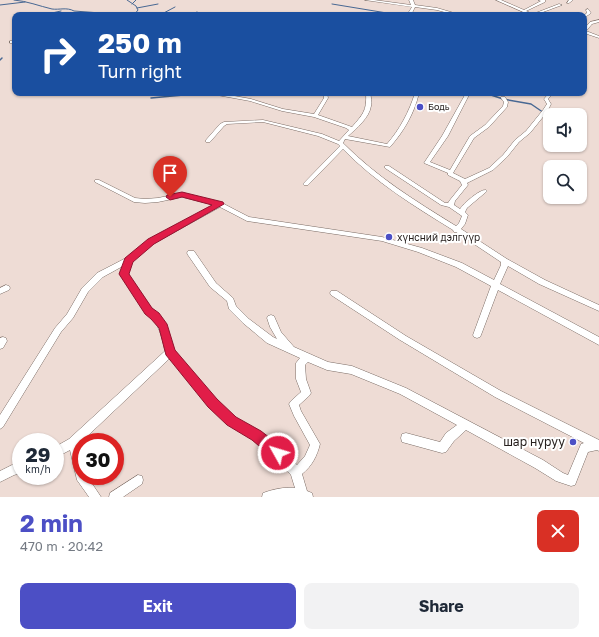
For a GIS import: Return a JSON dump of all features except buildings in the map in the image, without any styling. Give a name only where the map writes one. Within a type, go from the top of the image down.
[{"type":"street","points":[[367,0],[414,7],[430,6],[449,12]]},
{"type":"street","points":[[411,0],[414,7]]},
{"type":"street","points":[[498,0],[524,11],[544,1],[540,0]]},
{"type":"street","points":[[540,12],[560,5]]},
{"type":"street","points":[[411,12],[414,7]]},
{"type":"street","points":[[587,15],[589,13],[588,10]]},
{"type":"street","points":[[587,28],[591,23],[599,21]]},
{"type":"street","points":[[587,33],[598,37]]},
{"type":"street","points":[[587,38],[598,37]]},
{"type":"street","points":[[230,96],[251,100],[282,110],[315,116],[348,127],[352,130]]},
{"type":"street","points":[[315,116],[326,98],[325,96]]},
{"type":"street","points":[[306,184],[341,145],[345,137],[365,115],[369,105],[368,96]]},
{"type":"street","points":[[345,137],[388,146],[399,134],[413,108],[416,96]]},
{"type":"street","points":[[464,182],[463,180],[450,174],[451,172],[428,163],[446,136],[466,96]]},
{"type":"street","points":[[464,182],[491,169],[505,156],[517,141],[528,132],[545,111],[549,104],[546,99],[548,96]]},
{"type":"street","points":[[451,172],[472,137],[487,126],[502,110],[506,102],[503,98]]},
{"type":"street","points":[[208,141],[222,125],[226,123],[263,121],[320,135],[341,145],[373,174],[428,213],[484,246],[504,261],[542,282],[599,308]]},
{"type":"street","points":[[387,167],[443,204],[451,206],[462,212],[465,215],[462,224],[456,230]]},
{"type":"street","points":[[97,181],[134,200],[158,200],[182,194],[220,204],[246,219],[389,240],[459,265],[599,341]]},
{"type":"street","points":[[451,206],[452,201],[465,185],[464,182]]},
{"type":"street","points":[[462,212],[465,207],[484,191]]},
{"type":"street","points":[[0,424],[58,330],[70,316],[85,290],[100,275],[129,260],[151,242],[220,204]]},
{"type":"street","points":[[192,253],[213,285],[230,300],[232,307],[246,321],[270,340],[294,352],[327,366],[352,370],[403,391],[560,477],[571,481],[586,448],[599,446]]},
{"type":"street","points":[[129,260],[124,274],[148,311],[155,316],[164,327],[170,352],[213,403],[231,421],[257,436],[278,453],[296,472],[305,496],[273,494],[267,497]]},
{"type":"street","points":[[477,334],[496,284],[506,264],[504,261]]},
{"type":"street","points":[[334,293],[403,338],[498,394],[599,446]]},
{"type":"street","points":[[271,318],[278,335],[294,352]]},
{"type":"street","points":[[84,433],[170,352]]},
{"type":"street","points":[[296,472],[305,466],[314,450],[315,444],[297,413],[294,404],[306,392],[301,379],[300,363],[307,357]]},
{"type":"street","points":[[406,438],[442,448],[450,437],[465,424]]},
{"type":"street","points":[[0,477],[12,470]]},
{"type":"street","points":[[114,497],[138,480]]},
{"type":"street","points":[[87,485],[96,497]]},
{"type":"waterway","points":[[14,0],[28,2],[52,9],[87,12]]},
{"type":"waterway","points":[[127,0],[132,4]]},
{"type":"waterway","points":[[132,4],[136,0]]},
{"type":"waterway","points":[[0,5],[25,2]]},
{"type":"waterway","points":[[132,4],[137,8]]},
{"type":"waterway","points":[[137,8],[158,4]]},
{"type":"waterway","points":[[332,4],[381,12]]},
{"type":"waterway","points":[[166,12],[175,7]]},
{"type":"waterway","points":[[136,12],[138,10],[137,8]]},
{"type":"waterway","points":[[56,12],[61,11]]},
{"type":"waterway","points":[[151,98],[173,96]]},
{"type":"waterway","points":[[494,96],[531,104],[543,112]]},
{"type":"place","name":"Бодь","points":[[420,107]]},
{"type":"place","name":"хүнсний дэлгүүр","points":[[389,237]]},
{"type":"place","name":"шар нуруу","points":[[573,442]]},
{"type":"route","points":[[170,197],[182,194],[220,204],[151,242],[129,260],[124,274],[148,311],[155,316],[164,327],[170,352],[213,403],[231,421],[257,436],[278,453]]}]
